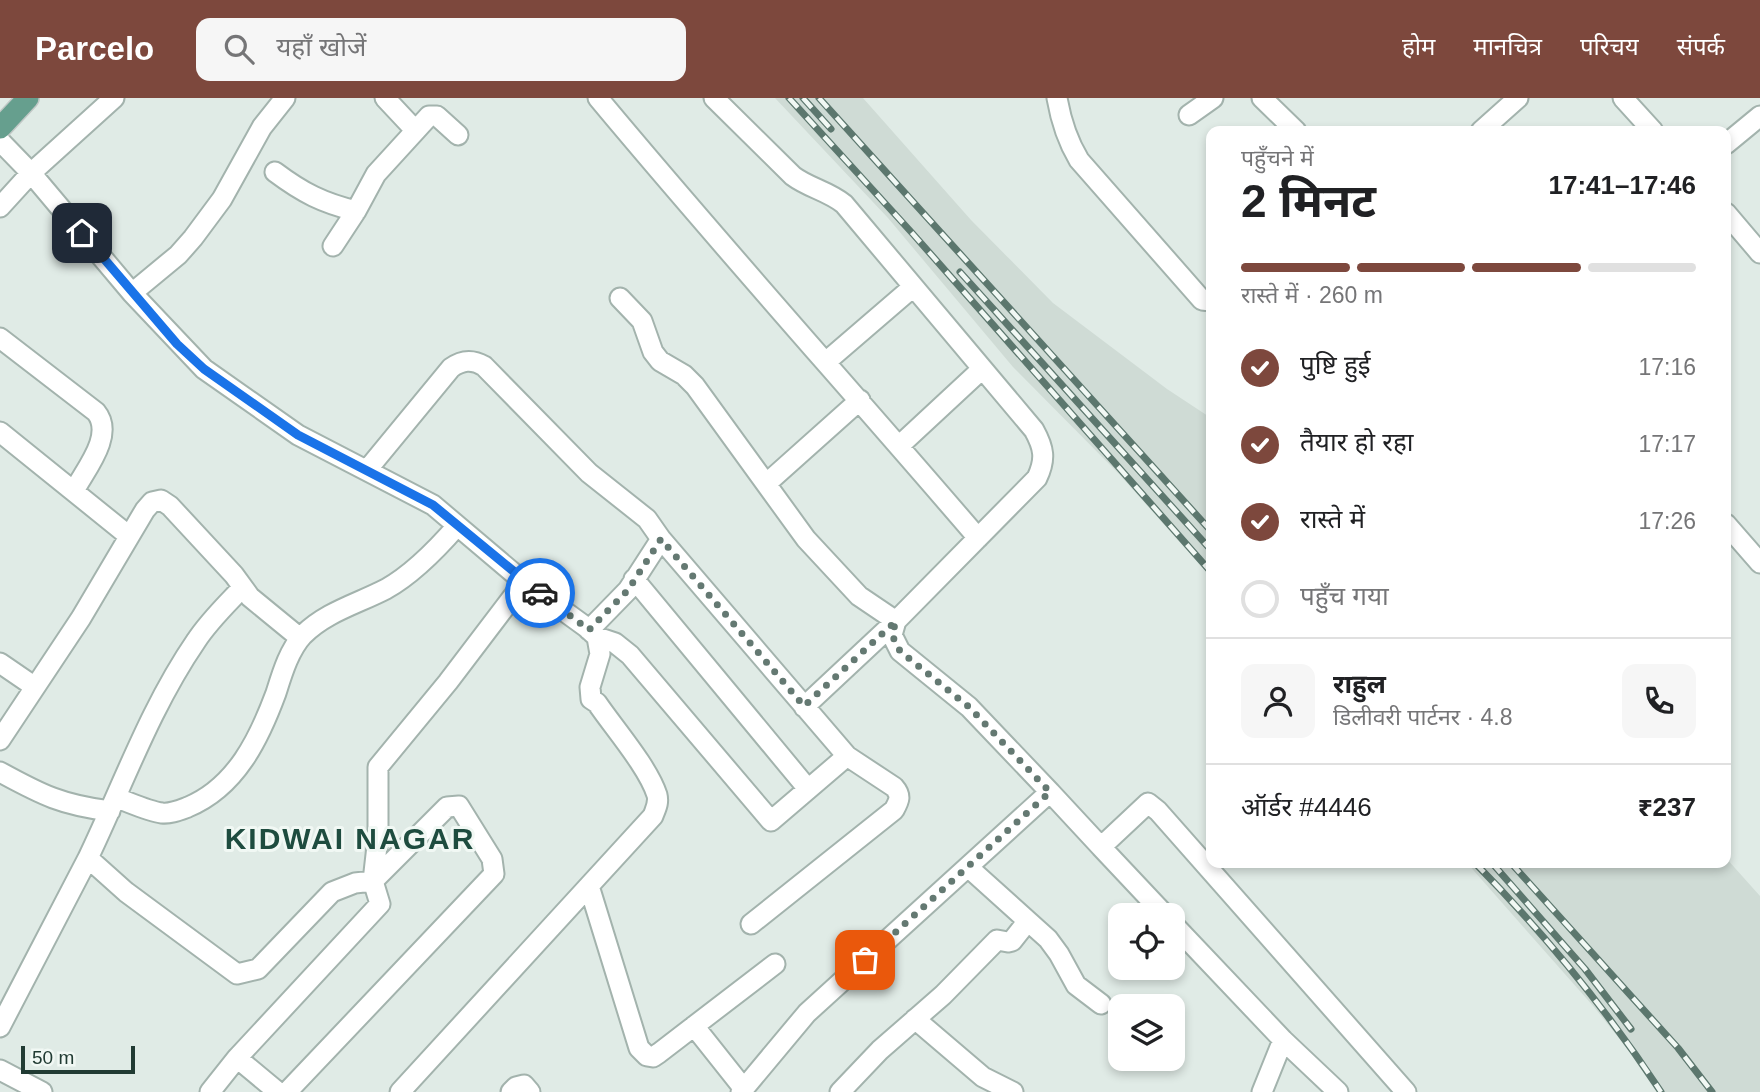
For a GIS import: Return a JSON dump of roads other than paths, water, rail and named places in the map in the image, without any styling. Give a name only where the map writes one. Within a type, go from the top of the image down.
[{"type":"main road","points":[[0,128],[28,98]]},
{"type":"street","points":[[0,206],[31,173],[114,98]]},
{"type":"street","points":[[132,293],[178,255],[193,238],[222,200],[262,127],[285,98]]},
{"type":"street","points":[[385,98],[415,130]]},
{"type":"street","points":[[598,98],[978,538]]},
{"type":"street","points":[[714,98],[801,183],[835,197],[844,204],[1034,430],[1044,454],[1044,465],[1037,478],[896,621],[804,706]]},
{"type":"street","points":[[1057,98],[1062,125],[1079,160],[1202,300],[1206,300]]},
{"type":"street","points":[[1189,115],[1213,98]]},
{"type":"street","points":[[1262,98],[1291,126]]},
{"type":"street","points":[[1487,126],[1518,98]]},
{"type":"street","points":[[1623,98],[1648,126]]},
{"type":"street","points":[[333,246],[376,174],[415,130],[433,115],[458,135]]},
{"type":"street","points":[[1731,140],[1760,116]]},
{"type":"street","points":[[0,141],[31,173],[132,293],[204,369],[298,435],[433,505],[524,582],[593,634],[615,643],[629,654],[771,821],[847,756]]},
{"type":"street","points":[[275,172],[311,196],[356,211]]},
{"type":"street","points":[[1731,219],[1760,253]]},
{"type":"street","points":[[827,362],[913,287]]},
{"type":"street","points":[[620,298],[642,321],[653,352],[660,361],[684,375],[695,386],[822,558],[859,596],[896,621]]},
{"type":"street","points":[[0,338],[102,419],[101,441],[74,491]]},
{"type":"street","points":[[367,470],[451,368],[458,362],[476,362],[484,366],[589,473],[647,519],[661,539],[847,756],[894,787],[900,800],[894,810],[751,924]]},
{"type":"street","points":[[899,446],[982,369]]},
{"type":"street","points":[[766,484],[860,400]]},
{"type":"street","points":[[0,432],[130,536]]},
{"type":"street","points":[[0,740],[81,618],[152,502],[161,500],[170,506],[226,566],[242,588],[300,638]]},
{"type":"street","points":[[0,772],[44,796],[69,805],[114,804],[163,813],[176,812],[200,802],[241,766],[262,727],[282,673],[300,638],[320,619],[400,581],[442,544],[457,526]]},
{"type":"street","points":[[1731,529],[1759,560]]},
{"type":"street","points":[[593,634],[661,539]]},
{"type":"street","points":[[634,579],[808,789]]},
{"type":"street","points":[[210,1092],[237,1058],[380,904],[373,881],[378,837],[379,767],[524,582]]},
{"type":"street","points":[[0,1027],[88,858],[152,713],[196,641],[242,588]]},
{"type":"street","points":[[896,621],[892,635],[900,651],[969,707],[1154,903]]},
{"type":"street","points":[[400,1092],[653,816],[658,805],[657,795],[648,776],[597,703],[591,699],[590,687],[600,654],[593,634]]},
{"type":"street","points":[[0,663],[35,687]]},
{"type":"street","points":[[694,1026],[743,1091],[807,1013],[1050,792]]},
{"type":"street","points":[[1101,847],[1148,803],[1206,865]]},
{"type":"street","points":[[88,858],[126,892],[237,974],[258,969],[332,892],[355,883],[373,881],[447,807],[459,806],[495,866],[490,881],[287,1092]]},
{"type":"street","points":[[968,867],[1048,939],[1076,985],[1101,1004]]},
{"type":"street","points":[[1208,868],[1406,1092]]},
{"type":"street","points":[[589,886],[642,1053],[653,1057],[775,964]]},
{"type":"street","points":[[840,1092],[880,1049],[998,940],[1012,941],[1027,922]]},
{"type":"street","points":[[1185,937],[1327,1088]]},
{"type":"street","points":[[915,1019],[983,1077],[1013,1092]]},
{"type":"street","points":[[1262,1092],[1283,1040]]},
{"type":"street","points":[[237,1058],[278,1092]]},
{"type":"street","points":[[0,1070],[42,1092]]},
{"type":"street","points":[[511,1092],[524,1085],[530,1092]]},
{"type":"railway","points":[[789,98],[913,234],[1206,566]]},
{"type":"railway","points":[[803,98],[831,129]]},
{"type":"railway","points":[[819,98],[1206,525]]},
{"type":"railway","points":[[960,272],[1206,544]]},
{"type":"railway","points":[[1480,868],[1574,973],[1661,1092]]},
{"type":"railway","points":[[1496,868],[1585,969],[1631,1029]]},
{"type":"railway","points":[[1516,868],[1678,1048],[1712,1092]]},
{"type":"district","name":"KIDWAI NAGAR","points":[[350,838]]}]
